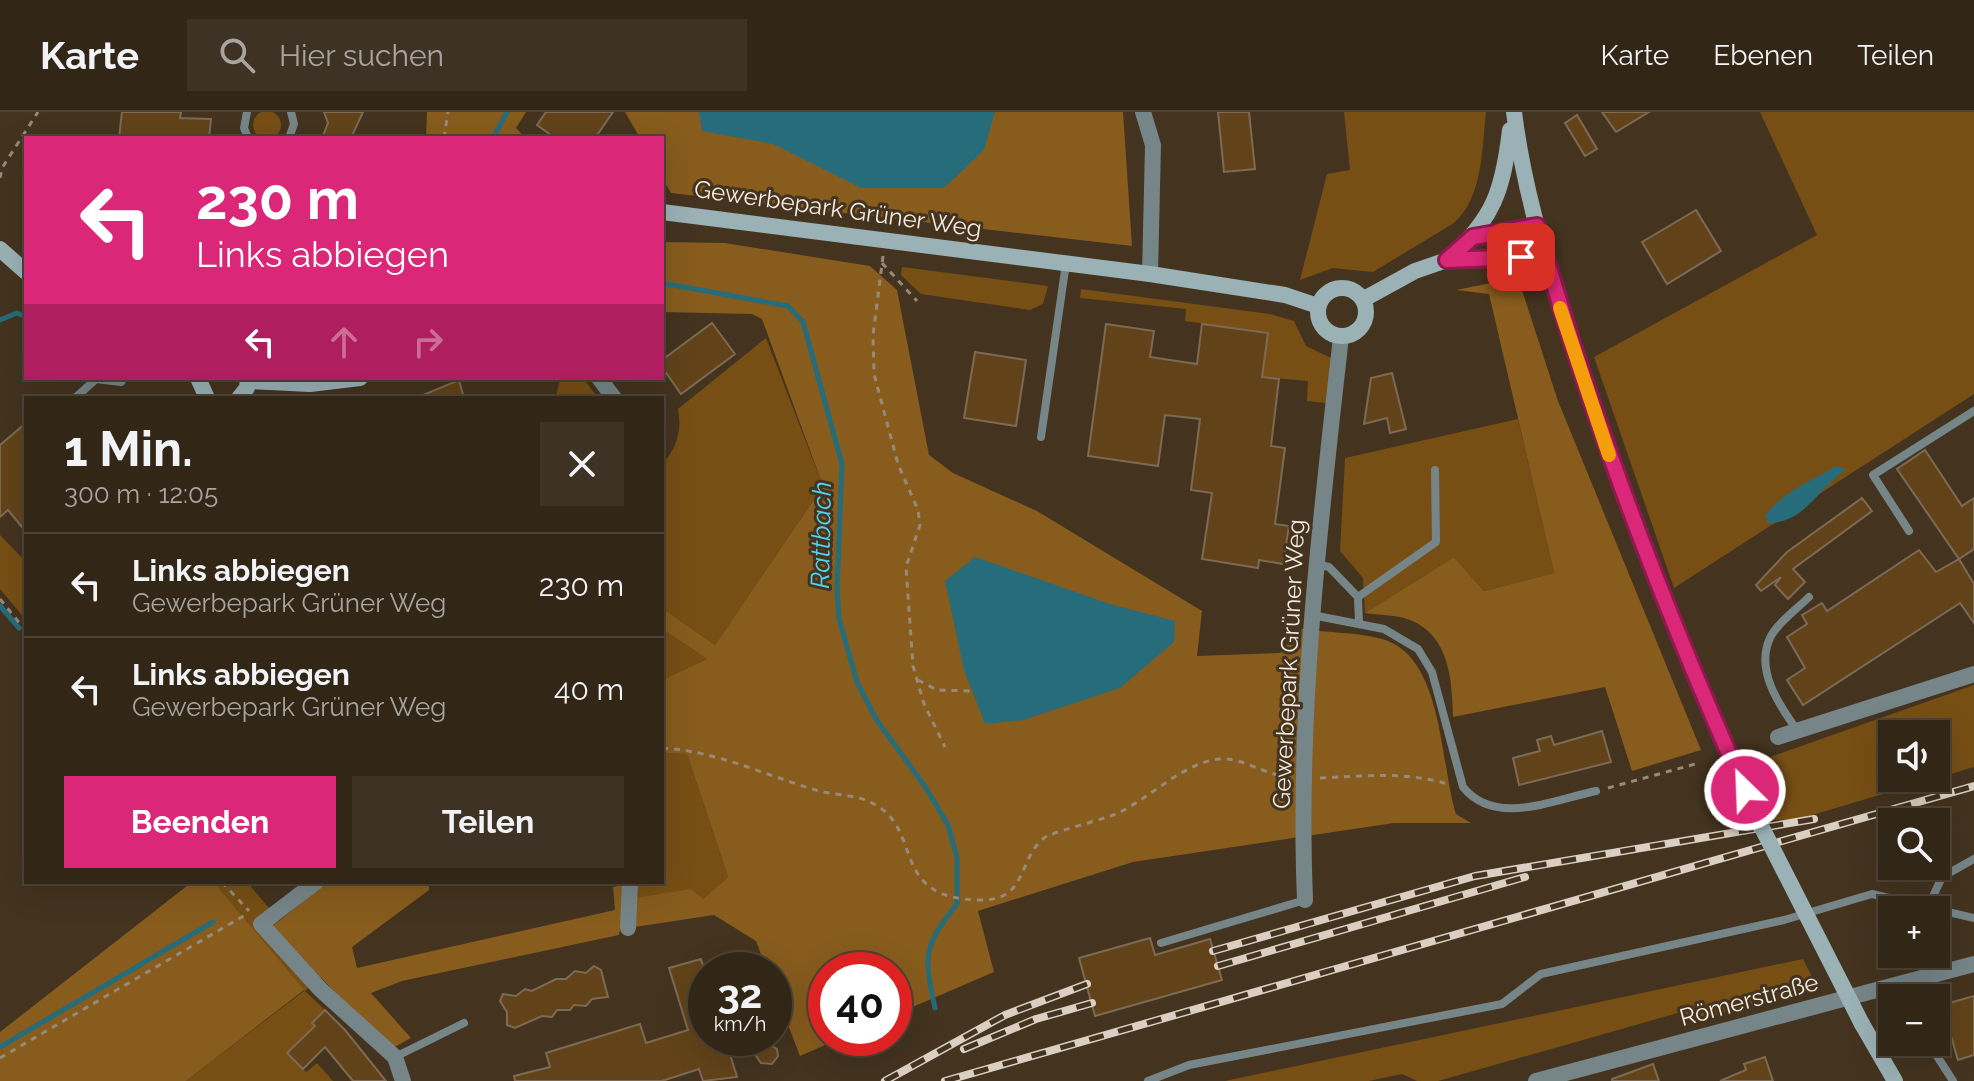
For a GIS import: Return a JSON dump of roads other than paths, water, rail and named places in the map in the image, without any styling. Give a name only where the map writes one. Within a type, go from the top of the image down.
[{"type":"street","points":[[1143,112],[1153,145],[1150,274]]},
{"type":"street","points":[[1513,112],[1545,255],[1594,412],[1659,590],[1756,816],[1862,1024],[1895,1081]]},
{"type":"street","points":[[1447,260],[1473,237],[1494,206],[1504,179],[1513,112]]},
{"type":"street","name":"Gewerbepark Grüner Weg","points":[[664,212],[1150,274],[1285,295],[1318,306]]},
{"type":"street","points":[[1473,237],[1537,226]]},
{"type":"street","points":[[0,249],[24,270]]},
{"type":"street","points":[[1364,299],[1415,271],[1447,260],[1545,255]]},
{"type":"street","points":[[1344,287],[1364,299],[1367,309],[1360,329],[1341,337],[1322,327],[1318,306],[1323,296],[1344,287]]},
{"type":"street","name":"Gewerbepark Grüner Weg","points":[[1305,900],[1302,836],[1307,779],[1311,615],[1341,337]]},
{"type":"street","points":[[248,380],[310,384],[343,380]]},
{"type":"street","points":[[1778,737],[1974,674]]},
{"type":"street","points":[[313,884],[261,924],[321,990],[395,1057],[403,1081]]},
{"type":"street","points":[[628,928],[630,884]]},
{"type":"street","name":"Römerstraße","points":[[1536,1081],[1896,989],[1974,964]]},
{"type":"lane","points":[[247,112],[244,128],[247,136]]},
{"type":"lane","points":[[290,136],[294,124],[291,112]]},
{"type":"lane","points":[[1041,437],[1066,263]]},
{"type":"lane","points":[[77,396],[95,380]]},
{"type":"lane","points":[[1909,531],[1873,475],[1974,411]]},
{"type":"lane","points":[[1358,597],[1436,542],[1435,470]]},
{"type":"lane","points":[[1316,563],[1329,567],[1358,597],[1359,623]]},
{"type":"lane","points":[[1797,731],[1781,707],[1766,672],[1770,637],[1809,597]]},
{"type":"lane","points":[[1311,615],[1359,623],[1399,635],[1426,659],[1463,787],[1472,799],[1496,809],[1511,809],[1596,791]]},
{"type":"lane","points":[[1933,896],[1942,877],[1974,859]]},
{"type":"lane","points":[[1148,1081],[1189,1065],[1502,1004],[1541,974],[1784,920],[1872,894],[1881,896]]},
{"type":"lane","points":[[1161,943],[1305,900]]},
{"type":"lane","points":[[1950,912],[1974,918]]},
{"type":"lane","points":[[395,1057],[464,1023]]},
{"type":"lane","points":[[1937,1056],[1953,1081]]},
{"type":"water","points":[[699,112],[995,112],[984,150],[944,188],[861,188],[773,144],[702,131]]},
{"type":"water","points":[[1836,466],[1845,469],[1803,510],[1788,519],[1768,523],[1765,516],[1780,500]]},
{"type":"water","points":[[975,557],[1110,604],[1175,621],[1174,642],[1120,688],[1023,720],[985,724],[964,670],[945,581]]},
{"type":"waterway","name":"Rattbach","points":[[494,136],[507,112]]},
{"type":"waterway","name":"Rattbach","points":[[664,283],[788,306],[803,322],[842,464],[837,590],[839,619],[857,682],[876,719],[926,788],[948,825],[957,858],[957,904],[937,931],[929,953],[929,976],[935,1008]]},
{"type":"waterway","points":[[0,320],[17,313],[24,316]]},
{"type":"waterway","points":[[0,606],[19,628]]},
{"type":"waterway","points":[[0,1047],[213,922]]},
{"type":"railway","points":[[945,1081],[1974,786]]},
{"type":"railway","points":[[1213,951],[1475,876],[1814,819]]},
{"type":"railway","points":[[1218,966],[1525,877]]},
{"type":"railway","points":[[885,1081],[1005,1015],[1087,984]]},
{"type":"railway","points":[[964,1049],[1036,1019],[1092,1003]]}]
